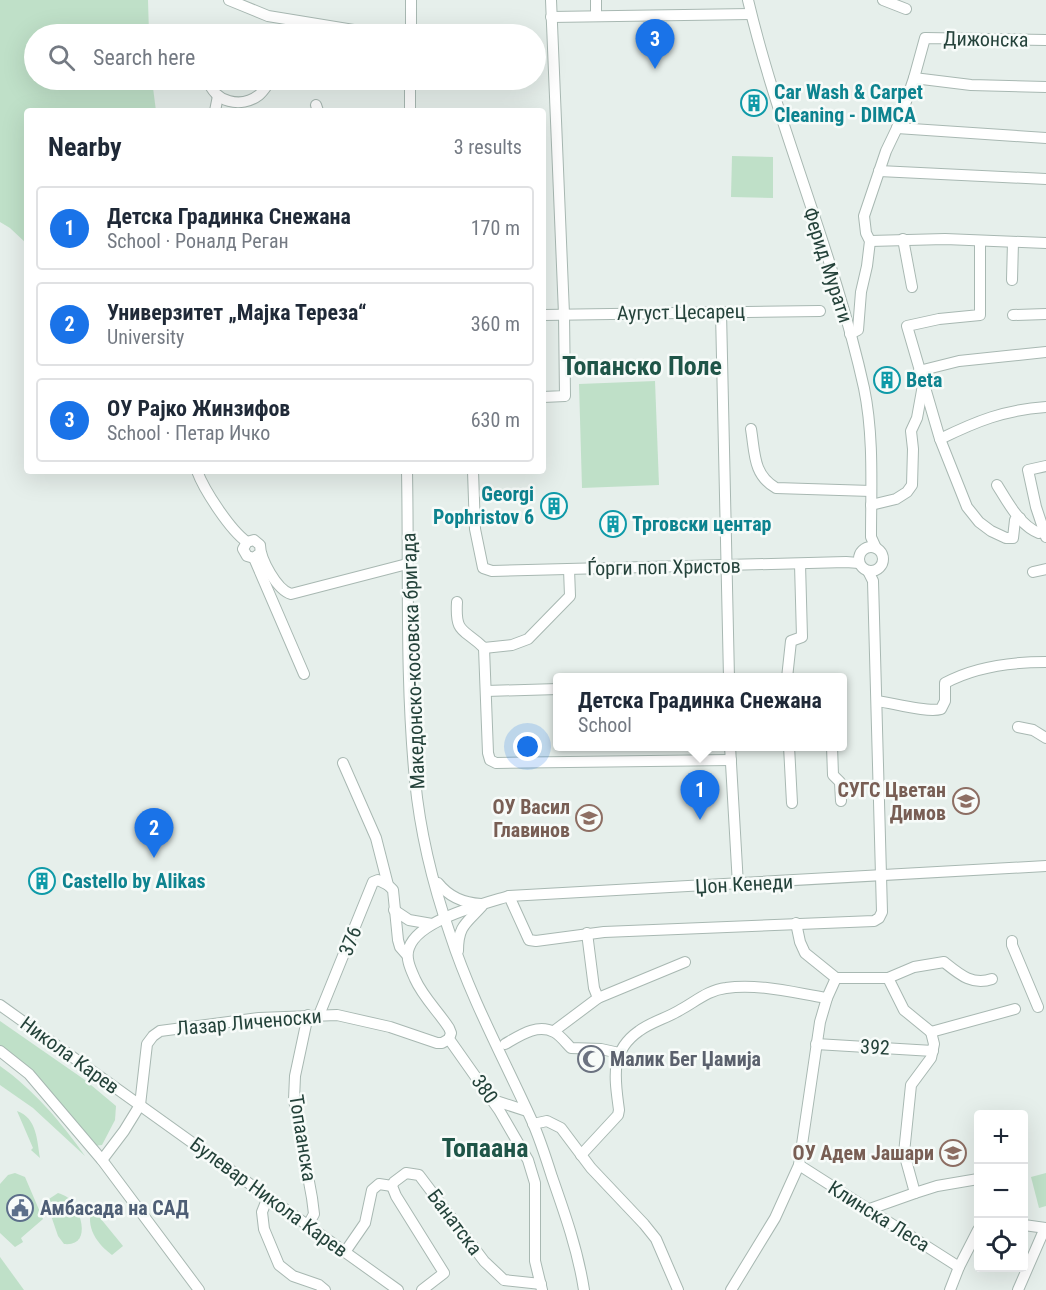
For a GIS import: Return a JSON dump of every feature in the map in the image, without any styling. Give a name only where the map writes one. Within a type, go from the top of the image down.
[{"type":"street","points":[[229,0],[268,16],[317,24]]},
{"type":"street","points":[[411,0],[411,24]]},
{"type":"street","points":[[546,397],[565,396],[564,314],[551,0]]},
{"type":"street","points":[[596,0],[596,16]]},
{"type":"street","name":"Ферид Мурати","points":[[748,0],[774,94],[850,334],[864,389],[868,419],[871,491],[869,559],[877,701],[882,912],[877,920],[796,923]]},
{"type":"street","points":[[883,0],[906,9]]},
{"type":"street","points":[[551,17],[751,14]]},
{"type":"street","name":"Дижонска","points":[[914,78],[925,38],[1046,40]]},
{"type":"street","points":[[850,334],[858,330],[861,292],[870,241],[866,233],[864,216],[914,78],[971,85],[1046,87]]},
{"type":"street","points":[[213,90],[218,96],[232,102],[248,102],[264,90]]},
{"type":"street","points":[[410,90],[410,108]]},
{"type":"street","points":[[216,108],[218,96]]},
{"type":"street","points":[[897,128],[1046,138]]},
{"type":"street","points":[[879,171],[1046,179]]},
{"type":"street","points":[[903,239],[912,287]]},
{"type":"street","points":[[870,241],[945,239],[1046,243]]},
{"type":"street","points":[[980,242],[980,315],[939,319],[907,326],[940,439],[967,507],[979,522],[1006,538],[1013,538],[1015,520],[1020,518]]},
{"type":"street","points":[[1012,280],[1013,242]]},
{"type":"street","name":"Аугуст Цесарец","points":[[546,315],[820,311]]},
{"type":"street","points":[[721,312],[729,673]]},
{"type":"street","points":[[1013,315],[1046,314]]},
{"type":"street","points":[[921,375],[959,361],[1046,352]]},
{"type":"street","points":[[871,505],[896,499],[907,492],[912,485],[913,449],[910,431],[917,418],[921,375]]},
{"type":"street","points":[[940,439],[978,420],[1001,413],[1046,407]]},
{"type":"street","points":[[751,429],[758,470],[765,482],[776,488],[871,491]]},
{"type":"street","points":[[1044,537],[1028,470],[1046,466]]},
{"type":"street","points":[[198,474],[202,485],[238,536],[246,542],[254,540],[260,545],[257,556],[304,674]]},
{"type":"street","name":"Македонско-косовска бригада","points":[[407,474],[408,633],[415,781],[433,876],[459,962],[533,1124],[567,1219],[584,1290]]},
{"type":"street","name":"Ѓорги поп Христов","points":[[473,474],[475,529],[483,568],[492,571],[800,564],[869,559]]},
{"type":"street","points":[[997,484],[1020,518],[1031,530],[1044,537]]},
{"type":"street","points":[[1034,519],[1044,537]]},
{"type":"street","points":[[257,556],[278,586],[291,594],[407,564]]},
{"type":"street","points":[[788,673],[791,641],[802,637],[800,564]]},
{"type":"street","points":[[457,602],[459,627],[484,648],[512,645],[528,639],[570,596],[569,569]]},
{"type":"street","points":[[1033,572],[1046,569]]},
{"type":"street","points":[[484,648],[488,753],[490,760],[496,763],[730,760]]},
{"type":"street","points":[[877,701],[936,711],[941,709],[945,701],[945,682],[960,675],[1014,663],[1046,662]]},
{"type":"street","points":[[486,691],[553,689]]},
{"type":"street","points":[[1018,727],[1033,730],[1046,738]]},
{"type":"street","points":[[730,751],[738,885]]},
{"type":"street","points":[[789,751],[792,802]]},
{"type":"street","points":[[832,751],[833,775],[840,782],[841,801]]},
{"type":"street","points":[[343,763],[357,789],[376,838],[388,885],[393,890],[398,940],[400,947],[407,955]]},
{"type":"street","name":"Џон Кенеди","points":[[445,919],[508,896],[738,885],[1046,866]]},
{"type":"street","points":[[433,876],[444,891],[452,896],[472,903],[484,904]]},
{"type":"street","name":"376","points":[[314,1015],[373,882],[378,880],[388,885]]},
{"type":"street","points":[[508,896],[529,940],[547,940],[587,933],[796,923],[805,953],[836,978],[888,978],[901,971],[944,962],[967,979],[984,982],[992,978]]},
{"type":"street","points":[[459,962],[458,945],[461,929],[484,904]]},
{"type":"street","points":[[394,910],[409,920],[432,924]]},
{"type":"street","points":[[407,955],[416,935],[432,924],[445,919]]},
{"type":"street","points":[[587,933],[590,967],[598,998]]},
{"type":"street","points":[[1012,940],[1012,945],[1038,1007]]},
{"type":"street","name":"380","points":[[407,955],[416,981],[449,1028],[451,1033],[449,1039],[493,1100],[528,1160],[535,1183],[535,1261],[542,1287]]},
{"type":"street","points":[[554,1031],[598,998],[685,962]]},
{"type":"street","points":[[731,1290],[775,1218],[799,1165],[816,1044],[827,998],[836,978]]},
{"type":"street","points":[[888,978],[904,1010],[931,1032],[933,1050],[931,1058],[914,1080],[910,1093],[904,1153],[915,1193]]},
{"type":"street","points":[[580,1155],[618,1115],[614,1071],[619,1053],[639,1031],[714,990],[759,989],[827,998]]},
{"type":"street","name":"Никола Карев","points":[[0,1005],[140,1105]]},
{"type":"street","points":[[931,1032],[1016,1009]]},
{"type":"street","name":"Топаанска","points":[[308,1225],[314,1214],[294,1100],[298,1056],[314,1015]]},
{"type":"street","name":"Лазар Личеноски","points":[[102,1160],[140,1105],[149,1040],[165,1030],[259,1018],[337,1015],[390,1027],[437,1043],[449,1039]]},
{"type":"street","points":[[505,1044],[531,1029],[554,1031],[571,1048],[601,1049],[619,1053]]},
{"type":"street","name":"392","points":[[816,1044],[933,1050]]},
{"type":"street","points":[[0,1051],[29,1074],[102,1160],[199,1290]]},
{"type":"street","points":[[493,1100],[527,1111]]},
{"type":"street","name":"Булевар Никола Карев","points":[[140,1105],[398,1290]]},
{"type":"street","points":[[533,1124],[547,1121],[561,1128],[580,1155],[656,1239],[678,1290]]},
{"type":"street","name":"Клинска Леса","points":[[799,1165],[959,1267]]},
{"type":"street","name":"Банатска","points":[[422,1290],[444,1273],[392,1186],[406,1173],[419,1175],[484,1261],[504,1280],[542,1287]]},
{"type":"street","points":[[867,1210],[937,1186],[974,1180]]},
{"type":"street","points":[[345,1252],[365,1222],[372,1190],[379,1184],[392,1186]]},
{"type":"street","points":[[268,1197],[262,1212],[264,1229],[279,1265],[293,1276],[319,1285],[325,1290]]},
{"type":"street","points":[[1018,1290],[1045,1228],[1028,1226]]},
{"type":"street","points":[[950,1290],[974,1238]]},
{"type":"green space","points":[[0,0],[148,0],[149,24],[24,24],[24,90],[153,90],[156,108],[24,108],[24,241],[0,222]]},
{"type":"green space","points":[[732,156],[773,157],[773,198],[731,197]]},
{"type":"green space","points":[[655,381],[659,485],[582,488],[579,384]]},
{"type":"green space","points":[[0,1021],[85,1080],[116,1106],[115,1120],[102,1145],[94,1146],[0,1047]]},
{"type":"green space","points":[[0,1066],[46,1107],[85,1156],[33,1108],[0,1085]]},
{"type":"green space","points":[[17,1111],[29,1119],[35,1130],[40,1158],[31,1150],[33,1148]]},
{"type":"green space","points":[[15,1173],[25,1177],[43,1219],[21,1238],[23,1242],[15,1247],[0,1233],[0,1184],[8,1175]]},
{"type":"green space","points":[[1046,1173],[1046,1206],[1039,1208],[1031,1177]]},
{"type":"green space","points":[[58,1193],[72,1202],[80,1217],[81,1233],[79,1239],[73,1243],[64,1244],[58,1236],[46,1201]]},
{"type":"green space","points":[[92,1208],[123,1246],[112,1255],[97,1240],[91,1228]]},
{"type":"green space","points":[[0,1257],[24,1290],[0,1290]]},
{"type":"place","name":"ОУ Рајко Жинзифов","points":[[655,69]]},
{"type":"place","name":"Car Wash & Carpet Cleaning - DIMCA","points":[[754,103]]},
{"type":"place","name":"Beta","points":[[887,380]]},
{"type":"place","name":"Georgi Pophristov 6","points":[[554,506]]},
{"type":"place","name":"Трговски центар","points":[[613,524]]},
{"type":"place","name":"СУГС Цветан Димов","points":[[966,801]]},
{"type":"place","name":"ОУ Васил Главинов","points":[[589,818]]},
{"type":"place","name":"Детска Градинка Снежана","points":[[700,820]]},
{"type":"place","name":"Универзитет „Мајка Тереза“","points":[[154,858]]},
{"type":"place","name":"Castello by Alikas","points":[[42,881]]},
{"type":"place","name":"Малик Бег Џамија","points":[[591,1059]]},
{"type":"place","name":"ОУ Адем Јашари","points":[[953,1153]]},
{"type":"place","name":"Амбасада на САД","points":[[20,1208]]},
{"type":"district","name":"Топанско Поле","points":[[642,366]]},
{"type":"district","name":"Топаана","points":[[485,1148]]}]
